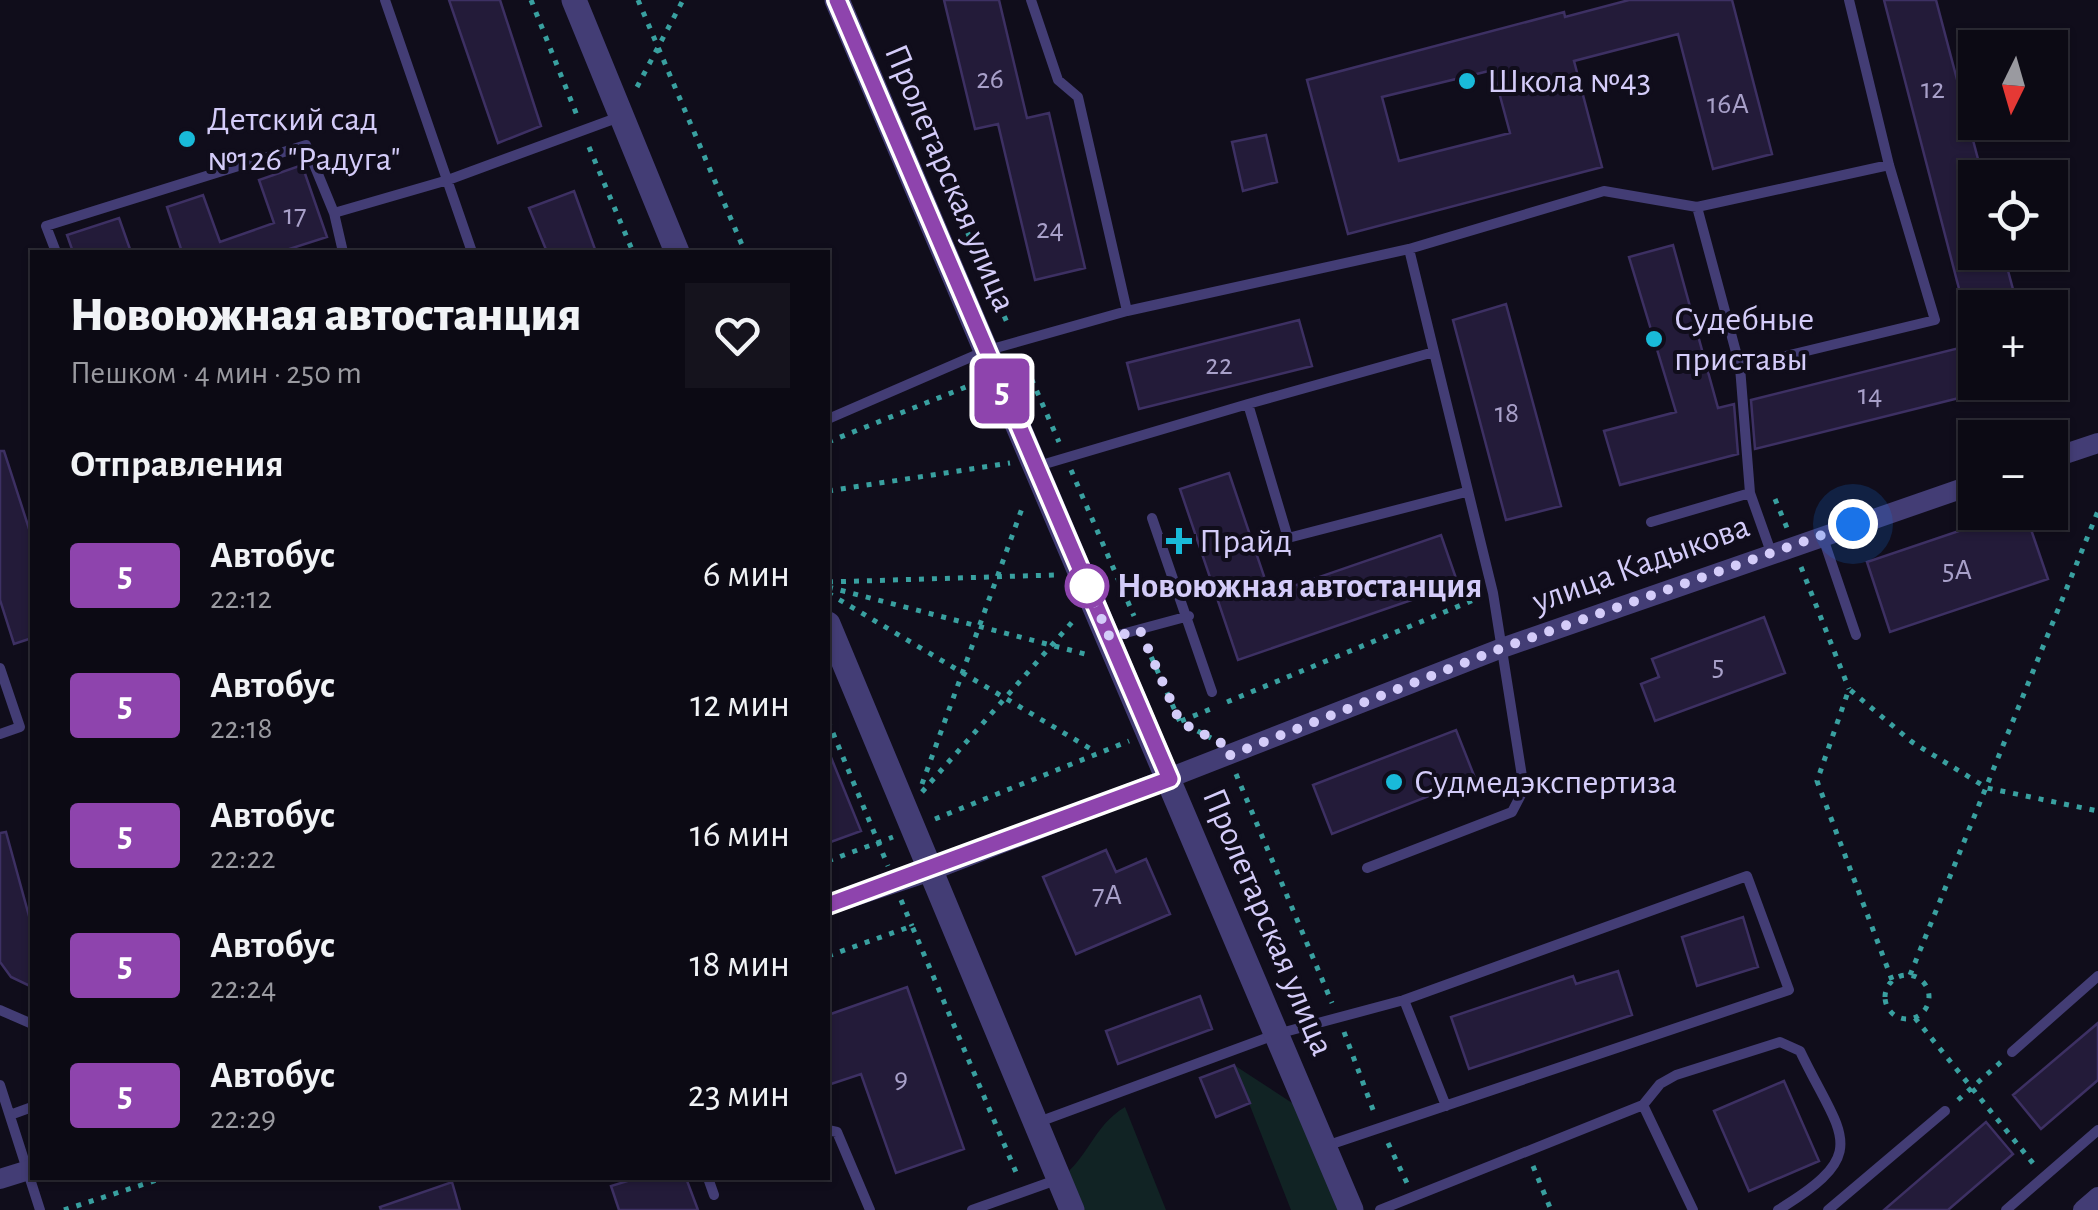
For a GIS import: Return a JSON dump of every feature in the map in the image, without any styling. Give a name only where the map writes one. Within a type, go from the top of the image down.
[{"type":"street","points":[[574,0],[676,250]]},
{"type":"street","name":"Пролетарская улица","points":[[838,0],[1351,1210]]},
{"type":"street","points":[[2068,453],[2098,443]]},
{"type":"street","name":"улица Кадыкова","points":[[830,904],[928,872],[1502,648],[1958,490]]},
{"type":"street","points":[[830,629],[910,829],[1072,1210]]},
{"type":"street","points":[[0,1179],[30,1169]]},
{"type":"street","points":[[2083,1210],[2098,1197]]},
{"type":"lane","points":[[386,0],[471,250]]},
{"type":"lane","points":[[1031,0],[1058,80],[1078,97],[1127,311]]},
{"type":"lane","points":[[1740,367],[1935,320],[1889,164],[1849,0]]},
{"type":"lane","points":[[334,214],[448,180],[622,116]]},
{"type":"lane","points":[[55,250],[46,226],[306,144],[334,214],[343,250]]},
{"type":"lane","points":[[830,418],[984,351],[1127,311],[1409,249],[1604,191],[1697,207],[1889,164]]},
{"type":"lane","points":[[1697,207],[1740,367],[1738,397],[1750,493],[1771,552]]},
{"type":"lane","points":[[1367,868],[1512,812],[1524,789],[1493,592],[1409,249]]},
{"type":"lane","points":[[1035,464],[1434,352]]},
{"type":"lane","points":[[1248,404],[1288,538],[1466,492]]},
{"type":"lane","points":[[1650,522],[1750,493]]},
{"type":"lane","points":[[1152,518],[1212,692]]},
{"type":"lane","points":[[1822,534],[1856,635]]},
{"type":"lane","points":[[1110,638],[1188,616]]},
{"type":"lane","points":[[0,668],[20,727],[0,734]]},
{"type":"lane","points":[[1036,1124],[1277,1034],[1404,1000],[1746,876],[1790,990],[1324,1146]]},
{"type":"lane","points":[[2012,1052],[2098,976]]},
{"type":"lane","points":[[1404,1000],[1446,1106]]},
{"type":"lane","points":[[0,1010],[30,1023]]},
{"type":"lane","points":[[1380,1210],[1643,1105],[1660,1084],[1676,1075],[1780,1042],[1792,1044],[1800,1051],[1841,1137],[1842,1154],[1830,1173],[1778,1210]]},
{"type":"lane","points":[[0,1085],[30,1169]]},
{"type":"lane","points":[[1643,1105],[1693,1210]]},
{"type":"lane","points":[[10,1115],[30,1109]]},
{"type":"lane","points":[[1828,1210],[1945,1110]]},
{"type":"lane","points":[[830,1130],[837,1132],[870,1210]]},
{"type":"lane","points":[[2006,1210],[2098,1130]]},
{"type":"lane","points":[[972,1210],[1059,1178]]},
{"type":"lane","points":[[33,1180],[40,1210]]},
{"type":"lane","points":[[709,1180],[714,1195]]},
{"type":"path","points":[[638,0],[743,250]]},
{"type":"path","points":[[622,116],[683,0]]},
{"type":"path","points":[[897,72],[1180,722],[1223,744],[1413,1197]]},
{"type":"path","points":[[830,441],[1026,366]]},
{"type":"path","points":[[830,492],[1035,464],[1000,577],[918,797],[1092,598]]},
{"type":"path","points":[[1910,975],[2098,511]]},
{"type":"path","points":[[1799,560],[1849,690],[1912,742],[1987,788],[2098,811]]},
{"type":"path","points":[[830,588],[1082,574]]},
{"type":"path","points":[[830,589],[1121,662]]},
{"type":"path","points":[[830,589],[963,675],[1096,752]]},
{"type":"path","points":[[830,861],[1493,592]]},
{"type":"path","points":[[1849,690],[1817,782],[1892,980],[1884,996],[1889,1010],[1901,1018],[1915,1018],[1926,1008],[1929,995],[1922,981],[1910,975],[1892,980]]},
{"type":"path","points":[[830,727],[1024,1191]]},
{"type":"path","points":[[830,955],[912,926]]},
{"type":"path","points":[[1915,1018],[2044,1176]]},
{"type":"path","points":[[1945,1110],[2012,1052]]},
{"type":"path","points":[[1527,1151],[1551,1210]]},
{"type":"path","points":[[64,1210],[157,1180]]},
{"type":"shaded area","points":[[1234,1065],[1312,1116],[1351,1210],[1291,1210]]},
{"type":"shaded area","points":[[1125,1107],[1166,1210],[1072,1210],[1059,1179],[1078,1161],[1105,1124]]},
{"type":"building","points":[[449,0],[500,0],[541,126],[498,143]]},
{"type":"building","points":[[944,0],[999,0],[1027,118],[1049,113],[1085,268],[1035,280],[998,124],[975,129]]},
{"type":"building","points":[[1629,0],[1732,0],[1772,154],[1713,169],[1678,34],[1574,61],[1602,167],[1348,234],[1307,80],[1564,12],[1565,17]],"holes":[[[1493,70],[1510,133],[1399,161],[1382,97]]]},
{"type":"building","points":[[1884,0],[1936,0],[1958,83],[1958,140],[1973,140],[1978,160],[1958,160],[1958,270],[2008,270],[2013,290],[1959,290]]},
{"type":"building","points":[[1266,135],[1277,182],[1243,191],[1232,142]]},
{"type":"building","points":[[302,165],[327,237],[286,250],[181,250],[167,207],[203,195],[220,242],[274,223],[259,180]]},
{"type":"building","points":[[574,191],[595,250],[546,250],[529,208]]},
{"type":"building","points":[[119,218],[130,250],[72,250],[67,235]]},
{"type":"building","points":[[1673,245],[1718,408],[1734,404],[1738,454],[1620,485],[1604,431],[1676,412],[1629,257]]},
{"type":"building","points":[[1506,304],[1561,506],[1506,520],[1453,320]]},
{"type":"building","points":[[1299,320],[1312,366],[1139,409],[1127,363]]},
{"type":"building","points":[[1958,348],[1958,398],[1755,449],[1751,400]]},
{"type":"building","points":[[0,451],[4,451],[30,532],[30,639],[14,644],[0,600]]},
{"type":"building","points":[[1229,473],[1270,594],[1441,535],[1458,584],[1238,660],[1180,489]]},
{"type":"building","points":[[1962,530],[2031,530],[2048,579],[1890,632],[1867,562]]},
{"type":"building","points":[[1764,617],[1785,673],[1655,721],[1641,684],[1659,677],[1652,659]]},
{"type":"building","name":"Судмедэкспертиза","points":[[1456,730],[1475,778],[1332,834],[1313,785]]},
{"type":"building","points":[[830,755],[861,831],[830,842]]},
{"type":"building","points":[[6,832],[30,920],[30,986],[11,977],[0,962],[0,833]]},
{"type":"building","points":[[1106,850],[1116,872],[1146,859],[1170,914],[1076,954],[1043,877]]},
{"type":"building","points":[[1743,917],[1758,967],[1697,986],[1682,937]]},
{"type":"building","points":[[1618,971],[1632,1015],[1469,1069],[1451,1017],[1573,976],[1576,984]]},
{"type":"building","points":[[907,987],[964,1149],[896,1173],[861,1074],[830,1084],[830,1014]]},
{"type":"building","points":[[1200,996],[1212,1029],[1118,1064],[1106,1031]]},
{"type":"building","points":[[2098,1023],[2098,1080],[2041,1129],[2013,1095]]},
{"type":"building","points":[[1234,1065],[1250,1103],[1216,1117],[1200,1078]]},
{"type":"building","points":[[1784,1081],[1819,1161],[1749,1191],[1714,1111]]},
{"type":"building","points":[[1986,1122],[2013,1154],[1948,1210],[1884,1210]]},
{"type":"building","points":[[630,1180],[687,1180],[698,1210],[619,1210],[611,1186]]},
{"type":"building","points":[[452,1182],[460,1210],[381,1210],[380,1207]]},
{"type":"bus line","name":"5","points":[[830,904],[928,872],[1170,779],[837,0]]},
{"type":"place","name":"Школа №43","points":[[1467,81]]},
{"type":"place","name":"Детский сад №126 \"Радуга\"","points":[[187,139]]},
{"type":"place","name":"Судебные приставы","points":[[1654,339]]},
{"type":"place","name":"Прайд","points":[[1179,541]]},
{"type":"place","name":"Новоюжная автостанция","points":[[1087,586]]},
{"type":"place","name":"Судмедэкспертиза","points":[[1394,782]]},
{"type":"route","points":[[1087,586],[1086,583],[1110,638],[1140,630],[1180,722],[1223,744],[1228,756],[1502,648],[1853,524]]}]
